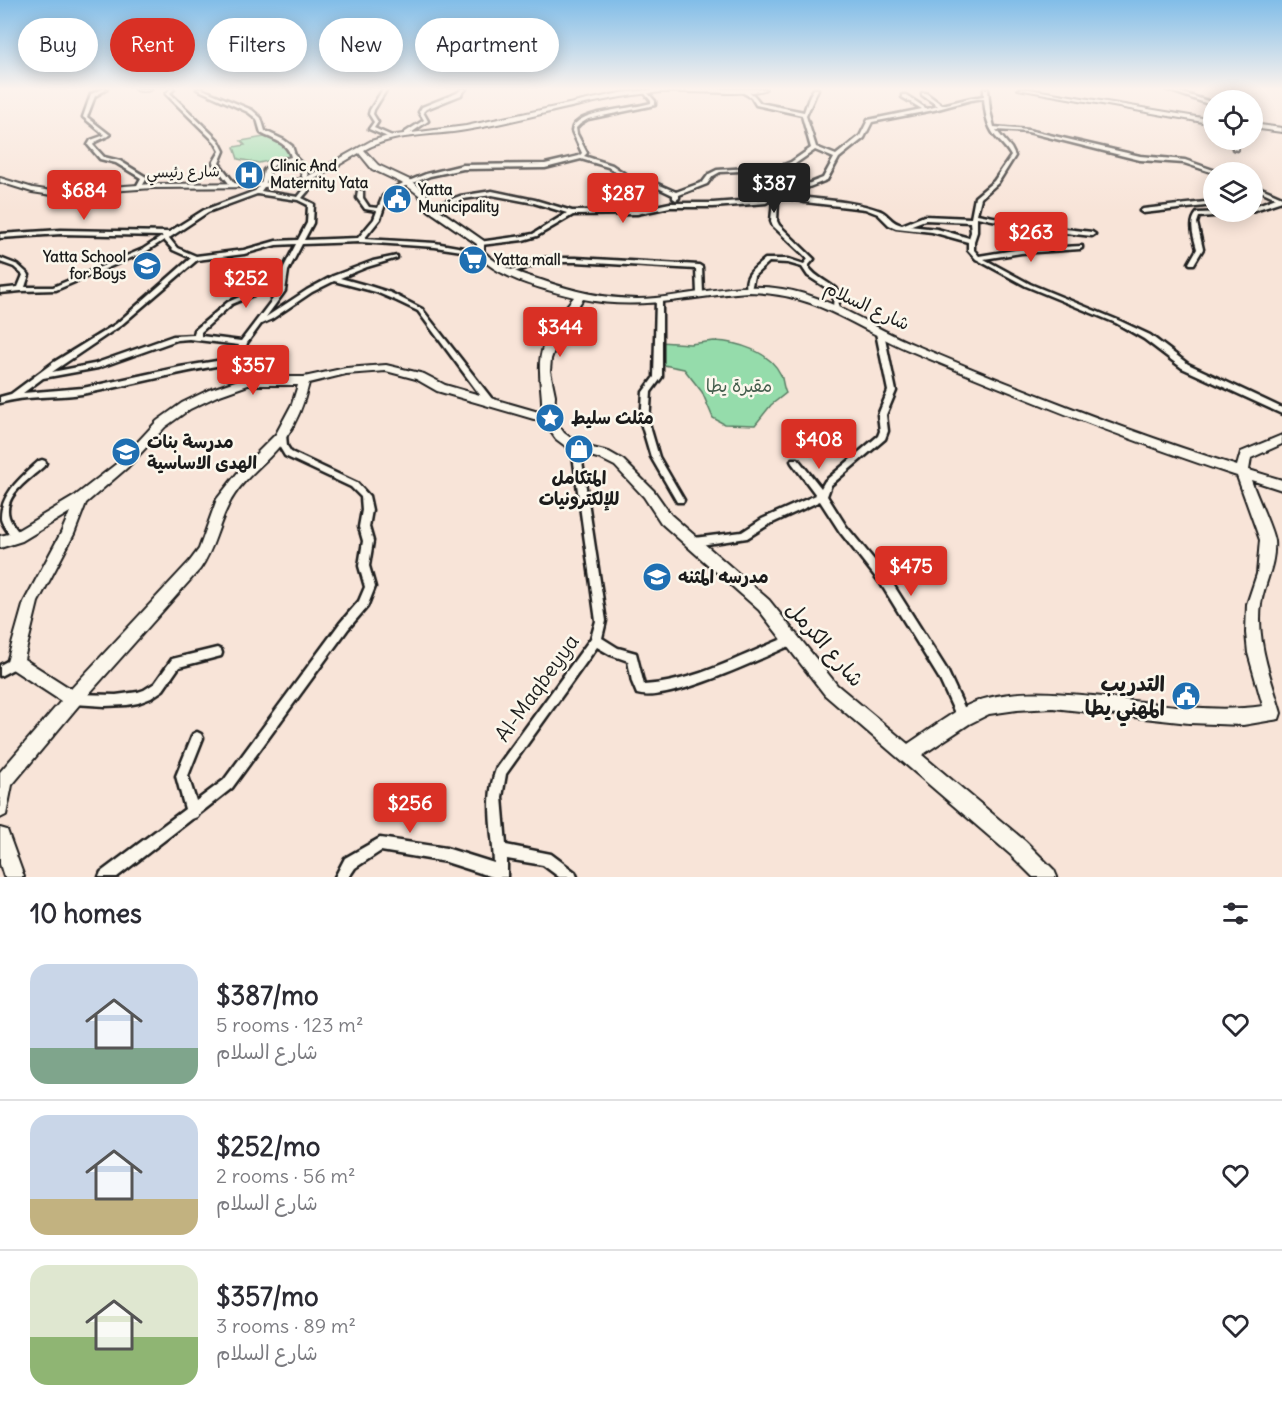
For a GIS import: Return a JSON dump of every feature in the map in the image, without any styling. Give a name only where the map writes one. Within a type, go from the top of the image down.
[{"type":"street","points":[[102,130],[108,135],[93,141],[90,145],[102,158],[118,162],[144,178],[139,187]]},
{"type":"street","points":[[206,130],[217,141],[222,151],[216,163],[234,185]]},
{"type":"street","points":[[262,130],[288,144],[294,152],[294,158],[304,169],[305,181],[313,182],[313,185],[299,199]]},
{"type":"street","points":[[372,130],[390,137]]},
{"type":"street","points":[[406,134],[412,130]]},
{"type":"street","name":"شارع رئيسي","points":[[0,180],[32,190],[52,193],[139,187],[264,185],[305,181],[360,150],[390,137],[447,130]]},
{"type":"street","points":[[574,130],[585,153],[581,157]]},
{"type":"street","points":[[809,130],[814,148]]},
{"type":"street","points":[[772,200],[825,179],[837,157],[862,137],[866,130]]},
{"type":"street","points":[[994,130],[1011,150],[1013,156],[996,182],[978,197],[974,232],[970,241],[971,250],[978,258],[1028,285],[1118,322],[1147,337],[1185,366],[1282,411]]},
{"type":"street","points":[[1015,130],[1140,158],[1185,162],[1203,168]]},
{"type":"street","points":[[814,148],[837,157]]},
{"type":"street","points":[[360,240],[378,219],[385,196],[428,175],[463,167],[535,167],[581,157],[610,166],[633,181],[651,183],[676,194],[705,183],[711,175],[719,171],[786,166],[814,148]]},
{"type":"street","name":"شارع السلام","points":[[360,150],[375,167],[409,183],[422,194],[431,208],[480,248],[494,266],[509,272],[581,295],[636,302],[750,289],[783,292],[836,308],[880,333],[1087,420],[1282,485]]},
{"type":"street","points":[[0,291],[54,289],[145,250],[206,211],[257,192],[264,185],[267,170],[274,163],[294,158]]},
{"type":"street","points":[[772,200],[795,189]]},
{"type":"street","points":[[1263,189],[1282,198]]},
{"type":"street","points":[[360,191],[360,198],[367,208],[380,210]]},
{"type":"street","points":[[247,381],[238,360],[243,343],[282,291],[285,271],[310,223],[311,204],[299,199],[257,192]]},
{"type":"street","points":[[431,208],[462,197],[492,193],[572,213],[637,212],[670,205],[713,206],[772,200],[838,203],[883,213],[890,223],[903,227],[927,229],[970,241]]},
{"type":"street","points":[[670,205],[676,199],[676,194]]},
{"type":"street","points":[[1263,205],[1282,198]]},
{"type":"street","points":[[772,200],[776,226],[812,259],[805,266]]},
{"type":"street","points":[[1143,211],[1203,204]]},
{"type":"street","points":[[167,236],[175,249],[195,258],[243,252],[276,243],[360,240],[480,248],[530,237],[543,232],[561,218],[572,213]]},
{"type":"street","points":[[1192,263],[1200,249],[1194,223],[1197,215],[1203,215]]},
{"type":"street","points":[[903,227],[924,218],[975,217],[1092,234]]},
{"type":"street","points":[[0,237],[61,232],[167,236]]},
{"type":"street","points":[[978,258],[1011,252],[1080,247]]},
{"type":"street","points":[[15,395],[118,325],[195,258]]},
{"type":"street","points":[[258,324],[282,312],[316,287],[396,258]]},
{"type":"street","points":[[0,260],[16,266],[26,275],[21,290]]},
{"type":"street","points":[[509,272],[543,260],[699,267],[700,294]]},
{"type":"street","points":[[750,289],[748,283],[752,273],[767,260],[789,261],[805,266]]},
{"type":"street","points":[[805,266],[807,272],[825,282],[837,293],[836,308]]},
{"type":"street","points":[[334,279],[358,284],[407,302],[420,310],[489,401]]},
{"type":"street","points":[[198,337],[197,331],[230,303],[283,280]]},
{"type":"street","points":[[0,542],[17,537],[80,500],[124,464],[161,424],[186,406],[247,381],[304,381],[346,371],[386,368],[420,376],[441,388],[548,419],[546,352],[553,333],[564,314],[581,295]]},
{"type":"street","points":[[659,300],[658,377],[647,392],[645,423],[655,457],[680,500]]},
{"type":"street","points":[[694,542],[744,535],[822,496],[828,483],[864,454],[883,434],[882,415],[892,391],[880,333]]},
{"type":"street","points":[[41,376],[109,362],[170,339],[198,337],[243,343]]},
{"type":"street","points":[[0,400],[15,395],[79,391],[211,363],[238,360]]},
{"type":"street","points":[[0,809],[4,781],[73,699],[195,565],[205,551],[222,503],[243,474],[282,435],[298,404],[304,381]]},
{"type":"street","name":"شارع الكرمل","points":[[548,419],[560,436],[576,448],[605,455],[619,463],[649,494],[666,519],[764,605],[831,690],[1018,848],[1047,877]]},
{"type":"street","points":[[106,877],[193,813],[228,784],[344,626],[358,612],[369,593],[370,582],[364,566],[368,541],[364,527],[367,507],[364,496],[354,485],[288,454],[283,446],[282,435]]},
{"type":"street","points":[[908,754],[963,718],[987,706],[1053,700],[1188,715],[1243,717],[1279,715],[1258,663],[1254,633],[1254,604],[1264,574],[1267,540],[1242,473],[1245,455],[1282,439]]},
{"type":"street","name":"Al-Maqbeyya","points":[[500,875],[501,851],[495,788],[501,771],[596,640],[601,621],[576,448]]},
{"type":"street","points":[[795,461],[822,496],[843,529],[885,581],[943,674],[963,718]]},
{"type":"street","points":[[17,537],[4,515],[3,501],[11,490],[42,463]]},
{"type":"street","points":[[0,671],[15,662],[25,617],[40,583],[74,524],[80,500]]},
{"type":"street","points":[[596,640],[615,652],[632,657],[636,667],[635,680],[641,690],[654,691],[686,682],[792,640]]},
{"type":"street","points":[[15,662],[73,699],[118,700],[148,695],[158,688],[176,663],[217,653]]},
{"type":"street","points":[[193,813],[182,776],[197,738]]},
{"type":"street","points":[[0,837],[14,877]]},
{"type":"street","points":[[342,877],[350,863],[380,844],[446,855],[500,875]]},
{"type":"street","points":[[501,851],[546,860],[570,877]]},
{"type":"green space","points":[[264,137],[282,143],[289,156],[259,163],[238,159],[234,147],[245,145],[241,141]]},
{"type":"green space","name":"مقبرة يطا","points":[[714,341],[733,343],[752,349],[769,360],[781,375],[786,393],[771,405],[755,425],[724,424],[713,418],[702,392],[684,369],[664,365],[660,359],[660,342],[690,344]]},
{"type":"place","name":"Clinic And Maternity Yata","points":[[249,175]]},
{"type":"place","name":"Yatta Municipality","points":[[397,199]]},
{"type":"place","name":"Yatta mall","points":[[473,260]]},
{"type":"place","name":"Yatta School for Boys","points":[[147,266]]},
{"type":"place","name":"مثلث سليط","points":[[550,418]]},
{"type":"place","name":"المتكامل للإلكترونيات","points":[[579,449]]},
{"type":"place","name":"مدرسة بنات الهدى الاساسية","points":[[126,452]]},
{"type":"place","name":"مدرسه المثنه","points":[[657,577]]},
{"type":"place","name":"التدريب المهني يطا","points":[[1186,696]]}]
